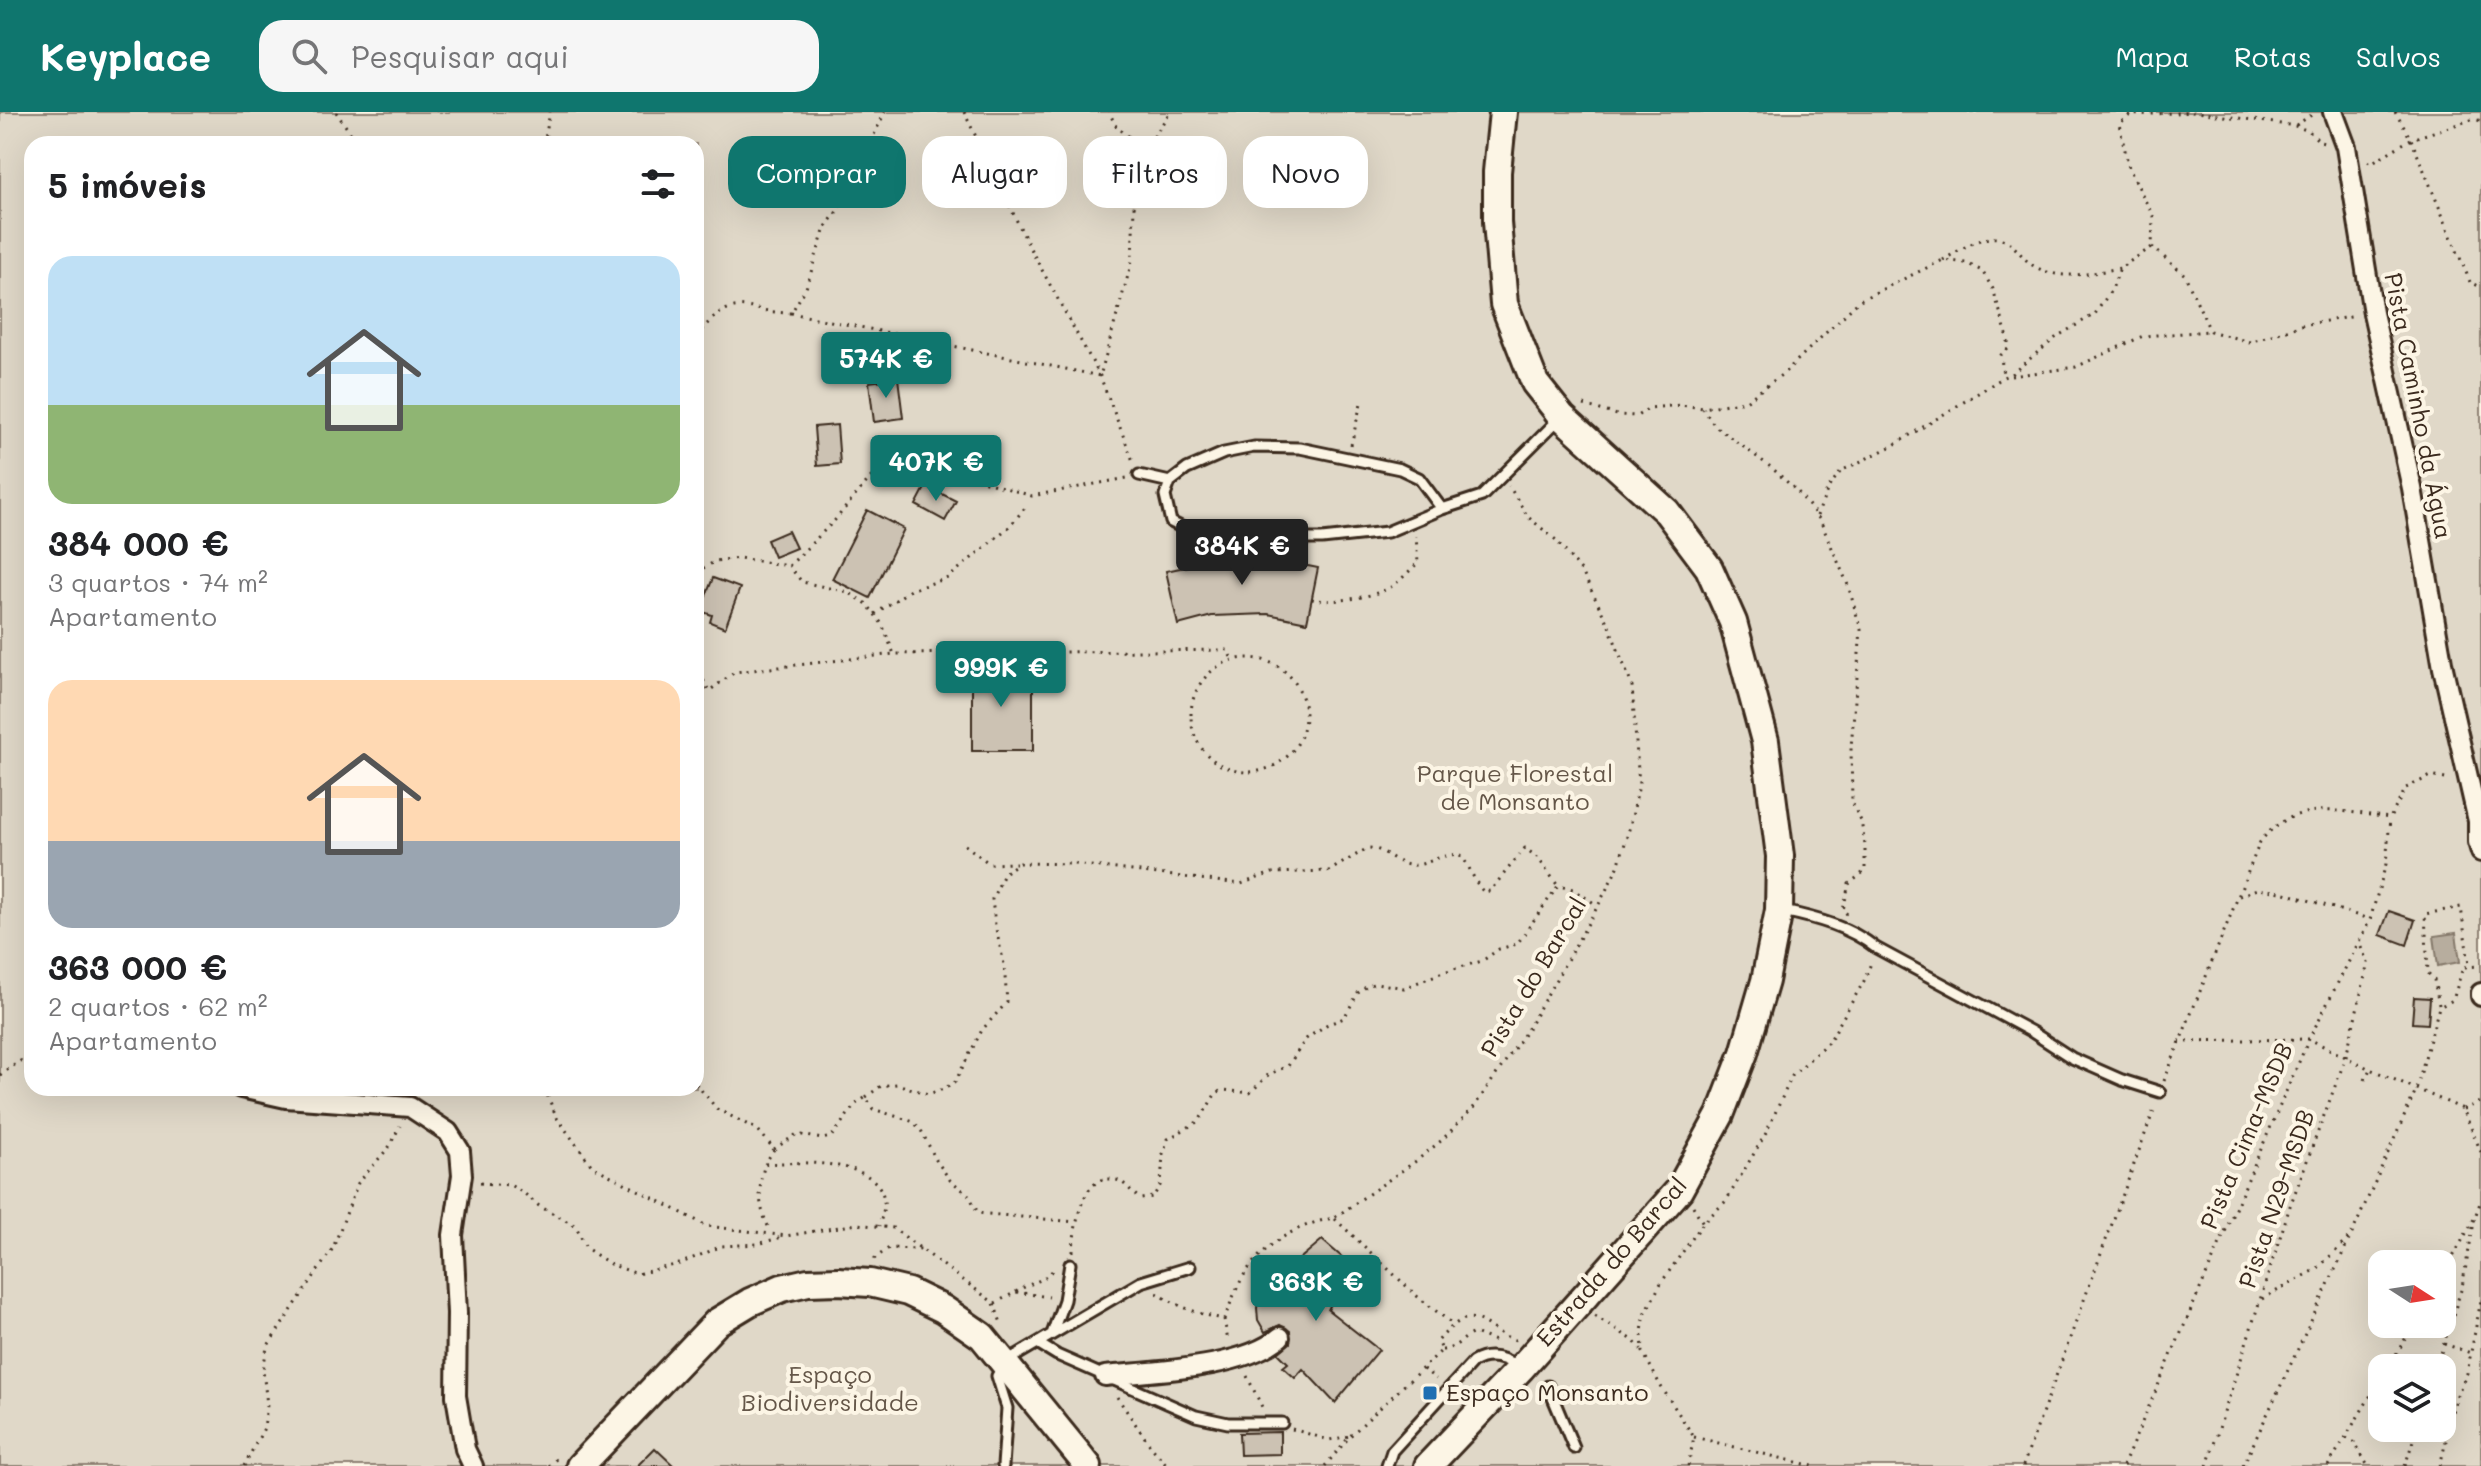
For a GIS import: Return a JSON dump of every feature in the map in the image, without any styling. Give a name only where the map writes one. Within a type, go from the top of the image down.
[{"type":"street","name":"Estrada do Barcal","points":[[1428,1466],[1521,1368],[1679,1190],[1720,1115],[1744,1053],[1765,981],[1779,910],[1780,856],[1765,741],[1733,622],[1709,568],[1667,512],[1562,417],[1535,383],[1504,304],[1497,222],[1497,172],[1503,112]]},
{"type":"street","name":"Pista Caminho da Água","points":[[2333,112],[2346,147],[2373,313],[2412,488],[2443,668],[2478,821],[2481,852]]},
{"type":"street","points":[[277,1096],[410,1107],[448,1132],[460,1151],[462,1175],[453,1235],[457,1313],[456,1396],[465,1449],[473,1466]]},
{"type":"street","points":[[580,1466],[717,1322],[750,1302],[782,1288],[808,1282],[838,1281],[870,1283],[908,1292],[943,1309],[982,1336],[1088,1466]]},
{"type":"street","points":[[1105,1376],[1212,1365],[1270,1346],[1280,1337]]},
{"type":"lane","points":[[1442,509],[1419,478],[1400,469],[1300,448],[1254,447],[1224,453],[1187,469],[1170,482],[1165,496],[1171,522],[1195,534],[1228,539],[1322,539],[1387,532],[1482,496],[1562,417]]},
{"type":"lane","points":[[1139,475],[1170,482]]},
{"type":"lane","points":[[1779,910],[1815,918],[1863,938],[1876,948],[2032,1032],[2072,1058],[2122,1080],[2160,1092]]},
{"type":"lane","points":[[1052,1334],[1064,1300],[1071,1259]]},
{"type":"lane","points":[[1003,1466],[1007,1408],[997,1376],[1005,1362],[1141,1282],[1190,1267]]},
{"type":"lane","points":[[1039,1344],[1196,1416],[1213,1421],[1282,1423]]},
{"type":"lane","points":[[1387,1466],[1392,1451],[1473,1362],[1490,1356],[1506,1359],[1521,1368]]},
{"type":"lane","points":[[1548,1386],[1574,1448]]},
{"type":"path","points":[[336,112],[352,136]]},
{"type":"path","points":[[546,136],[550,112]]},
{"type":"path","points":[[791,313],[806,288],[825,228],[838,210],[885,112]]},
{"type":"path","points":[[789,566],[835,520],[903,439],[946,470],[1032,496],[1139,475],[1100,376],[1031,250],[964,112]]},
{"type":"path","points":[[1109,112],[1116,126],[1128,136]]},
{"type":"path","points":[[1154,136],[1170,112]]},
{"type":"path","points":[[2152,247],[2153,216],[2129,168],[2119,124],[2130,115],[2196,112],[2295,126],[2309,131],[2320,142],[2346,147],[2371,163],[2411,139],[2474,119],[2481,121]]},
{"type":"path","points":[[2295,126],[2316,112]]},
{"type":"path","points":[[2395,112],[2411,139],[2470,282],[2481,287]]},
{"type":"path","points":[[1100,376],[1132,261],[1134,208]]},
{"type":"path","points":[[1562,417],[1570,406],[1583,405],[1617,415],[1637,416],[1649,408],[1681,405],[1703,408],[1746,401],[1784,373],[1860,300],[1986,237],[2008,242],[2033,266],[2067,277],[2120,268],[2152,247]]},
{"type":"path","points":[[2152,247],[2185,275],[2210,331]]},
{"type":"path","points":[[1943,260],[1966,263],[1982,271],[1993,289],[2008,338],[2008,349],[2001,355],[2003,377]]},
{"type":"path","points":[[1817,516],[1828,488],[1841,471],[1894,445],[2011,374],[2058,336],[2095,314],[2112,289],[2120,268]]},
{"type":"path","points":[[704,329],[727,308],[742,304],[759,310],[791,313],[1100,376]]},
{"type":"path","points":[[2003,377],[2076,367],[2143,336],[2210,331],[2250,342],[2302,325],[2373,313]]},
{"type":"path","points":[[1349,456],[1362,399]]},
{"type":"path","points":[[1703,408],[1715,426],[1772,468],[1798,492],[1817,516],[1848,585],[1861,630],[1851,747],[1851,789],[1852,803],[1861,821],[1865,871],[1849,884],[1843,910],[1863,938]]},
{"type":"path","name":"Pista do Barcal","points":[[1224,1319],[1247,1270],[1266,1250],[1315,1221],[1334,1218],[1416,1161],[1474,1107],[1527,1030],[1618,867],[1639,785],[1632,686],[1609,626],[1582,572],[1556,540],[1528,517],[1503,476]]},
{"type":"path","points":[[875,614],[910,590],[948,578],[1010,526],[1028,504]]},
{"type":"path","points":[[1312,599],[1342,601],[1392,587],[1418,563],[1413,521]]},
{"type":"path","points":[[704,568],[716,561],[739,558],[789,566],[802,582],[848,592],[867,604],[875,614],[894,654]]},
{"type":"path","points":[[704,681],[709,691],[735,672],[894,654],[1228,650],[1232,660]]},
{"type":"path","points":[[1246,658],[1273,663],[1295,681],[1305,706],[1303,733],[1288,757],[1265,771],[1237,772],[1212,760],[1202,750],[1191,725],[1194,697],[1200,685],[1220,665],[1232,660],[1246,658]]},
{"type":"path","points":[[2023,1466],[2179,1041],[2260,842],[2270,829],[2294,815],[2314,809],[2390,818],[2406,788],[2431,776],[2469,784]]},
{"type":"path","name":"Pista Cima-MSDB","points":[[2123,1466],[2309,1039],[2370,920],[2386,864],[2390,818]]},
{"type":"path","points":[[965,845],[990,864],[1075,864],[1241,884],[1272,873],[1329,871],[1368,848],[1382,850],[1403,864],[1412,865],[1449,854],[1460,855],[1484,892],[1490,891],[1525,848],[1538,858],[1558,886],[1573,889],[1598,906]]},
{"type":"path","points":[[768,1226],[762,1213],[759,1182],[774,1149],[797,1134],[822,1139],[831,1137],[856,1104],[881,1086],[897,1084],[928,1094],[955,1082],[982,1030],[1007,1002],[1004,964],[992,899],[1005,872],[1019,863]]},
{"type":"path","points":[[1071,1259],[1076,1222],[1087,1193],[1100,1181],[1118,1180],[1141,1199],[1153,1197],[1161,1184],[1163,1153],[1168,1139],[1199,1121],[1216,1093],[1223,1090],[1250,1093],[1269,1074],[1288,1066],[1306,1039],[1326,1025],[1344,1018],[1358,993],[1367,986],[1376,983],[1404,988],[1482,961],[1499,949],[1517,944],[1558,886]]},
{"type":"path","points":[[2239,896],[2257,889],[2282,892],[2370,920]]},
{"type":"path","points":[[2243,1466],[2416,1090],[2439,1007],[2434,980],[2428,973],[2425,914],[2461,907],[2469,965]]},
{"type":"path","name":"Pista N29-MSDB","points":[[2207,1466],[2290,1206],[2346,1057],[2368,963],[2359,943]]},
{"type":"path","points":[[1643,1352],[1645,1314],[1661,1283],[1703,1223],[1726,1201],[1766,1133],[1792,1076],[1830,1040],[1864,981],[1876,948]]},
{"type":"path","points":[[2439,1007],[2453,1000],[2463,967],[2481,966]]},
{"type":"path","points":[[2179,1041],[2309,1039],[2463,1109],[2481,1102]]},
{"type":"path","points":[[0,1075],[24,1058]]},
{"type":"path","points":[[2365,1080],[2370,1069]]},
{"type":"path","points":[[704,1094],[717,1109],[758,1130],[774,1149]]},
{"type":"path","points":[[547,1096],[557,1118],[592,1166],[707,1226],[786,1236]]},
{"type":"path","points":[[866,1097],[873,1109],[914,1122],[950,1180],[969,1195],[978,1213],[1076,1222]]},
{"type":"path","points":[[244,1466],[264,1428],[267,1405],[263,1370],[267,1347],[333,1248],[358,1183],[389,1147],[410,1107]]},
{"type":"path","points":[[2463,1109],[2481,1152]]},
{"type":"path","points":[[765,1164],[822,1164],[864,1174],[880,1189],[884,1201],[879,1226]]},
{"type":"path","points":[[462,1175],[478,1182],[510,1185],[539,1206],[576,1226],[586,1248],[610,1264],[637,1274],[679,1264],[722,1246],[758,1244],[857,1224],[893,1228],[994,1303],[1001,1324]]},
{"type":"path","points":[[2456,1305],[2481,1200]]},
{"type":"path","points":[[2456,1252],[2475,1217]]},
{"type":"path","points":[[1334,1218],[1418,1297],[1454,1325]]},
{"type":"path","points":[[2261,1300],[2317,1269],[2351,1236]]},
{"type":"path","points":[[994,1303],[1027,1284],[1041,1280],[1057,1266]]},
{"type":"path","points":[[1141,1282],[1169,1301],[1224,1319],[1226,1337],[1238,1356]]},
{"type":"path","points":[[1016,1292],[1064,1300]]},
{"type":"path","points":[[2440,1466],[2457,1395],[2467,1373],[2481,1300]]},
{"type":"path","points":[[1587,1311],[1633,1340],[1694,1437],[1813,1466]]},
{"type":"path","points":[[1442,1350],[1438,1341],[1454,1325],[1469,1318],[1480,1319],[1509,1338]]},
{"type":"path","points":[[1325,1466],[1350,1436],[1442,1350],[1452,1349],[1474,1333],[1495,1341]]},
{"type":"path","points":[[2441,1354],[2446,1338]]},
{"type":"path","points":[[2444,1344],[2471,1353]]},
{"type":"path","points":[[1105,1376],[1130,1418],[1168,1466]]},
{"type":"path","points":[[2328,1466],[2368,1401]]},
{"type":"path","points":[[1688,1466],[1694,1437]]},
{"type":"path","points":[[2346,1438],[2354,1442],[2368,1466]]},
{"type":"path","points":[[2405,1466],[2413,1442]]},
{"type":"green space","name":"Parque Florestal de Monsanto","points":[[0,112],[2481,112],[2481,1466],[0,1466]]},
{"type":"shaded area","points":[[2456,933],[2460,962],[2438,966],[2434,936]]},
{"type":"building","points":[[898,378],[903,418],[874,422],[869,382]]},
{"type":"building","points":[[837,425],[840,464],[817,466],[814,427]]},
{"type":"building","points":[[926,486],[956,501],[945,521],[916,505]]},
{"type":"building","points":[[867,510],[904,529],[870,598],[832,579]]},
{"type":"building","points":[[788,531],[796,548],[774,557],[767,540]]},
{"type":"building","points":[[1272,549],[1273,559],[1318,568],[1307,622],[1268,614],[1212,616],[1178,625],[1166,571],[1208,562],[1207,552]]},
{"type":"building","points":[[713,578],[740,588],[725,628],[710,622],[712,615],[704,612],[704,601]]},
{"type":"building","points":[[972,660],[1000,660],[1001,676],[1033,676],[1033,751],[972,751]]},
{"type":"building","points":[[2389,911],[2415,920],[2407,945],[2380,935]]},
{"type":"building","points":[[2414,997],[2430,998],[2428,1024],[2412,1023]]},
{"type":"building","points":[[1322,1240],[1350,1264],[1328,1310],[1379,1350],[1335,1403],[1303,1369],[1295,1378],[1283,1367],[1288,1363],[1278,1353],[1290,1343],[1290,1331],[1280,1325],[1265,1332],[1258,1320],[1257,1308],[1259,1297],[1266,1287],[1271,1290],[1293,1270],[1290,1267]]},
{"type":"building","points":[[1280,1432],[1280,1454],[1240,1455],[1239,1433]]},
{"type":"building","points":[[655,1448],[674,1466],[637,1466]]},
{"type":"place","name":"Espaço Monsanto","points":[[1430,1393]]},
{"type":"park label","name":"Espaço Biodiversidade","points":[[830,1389]]}]
